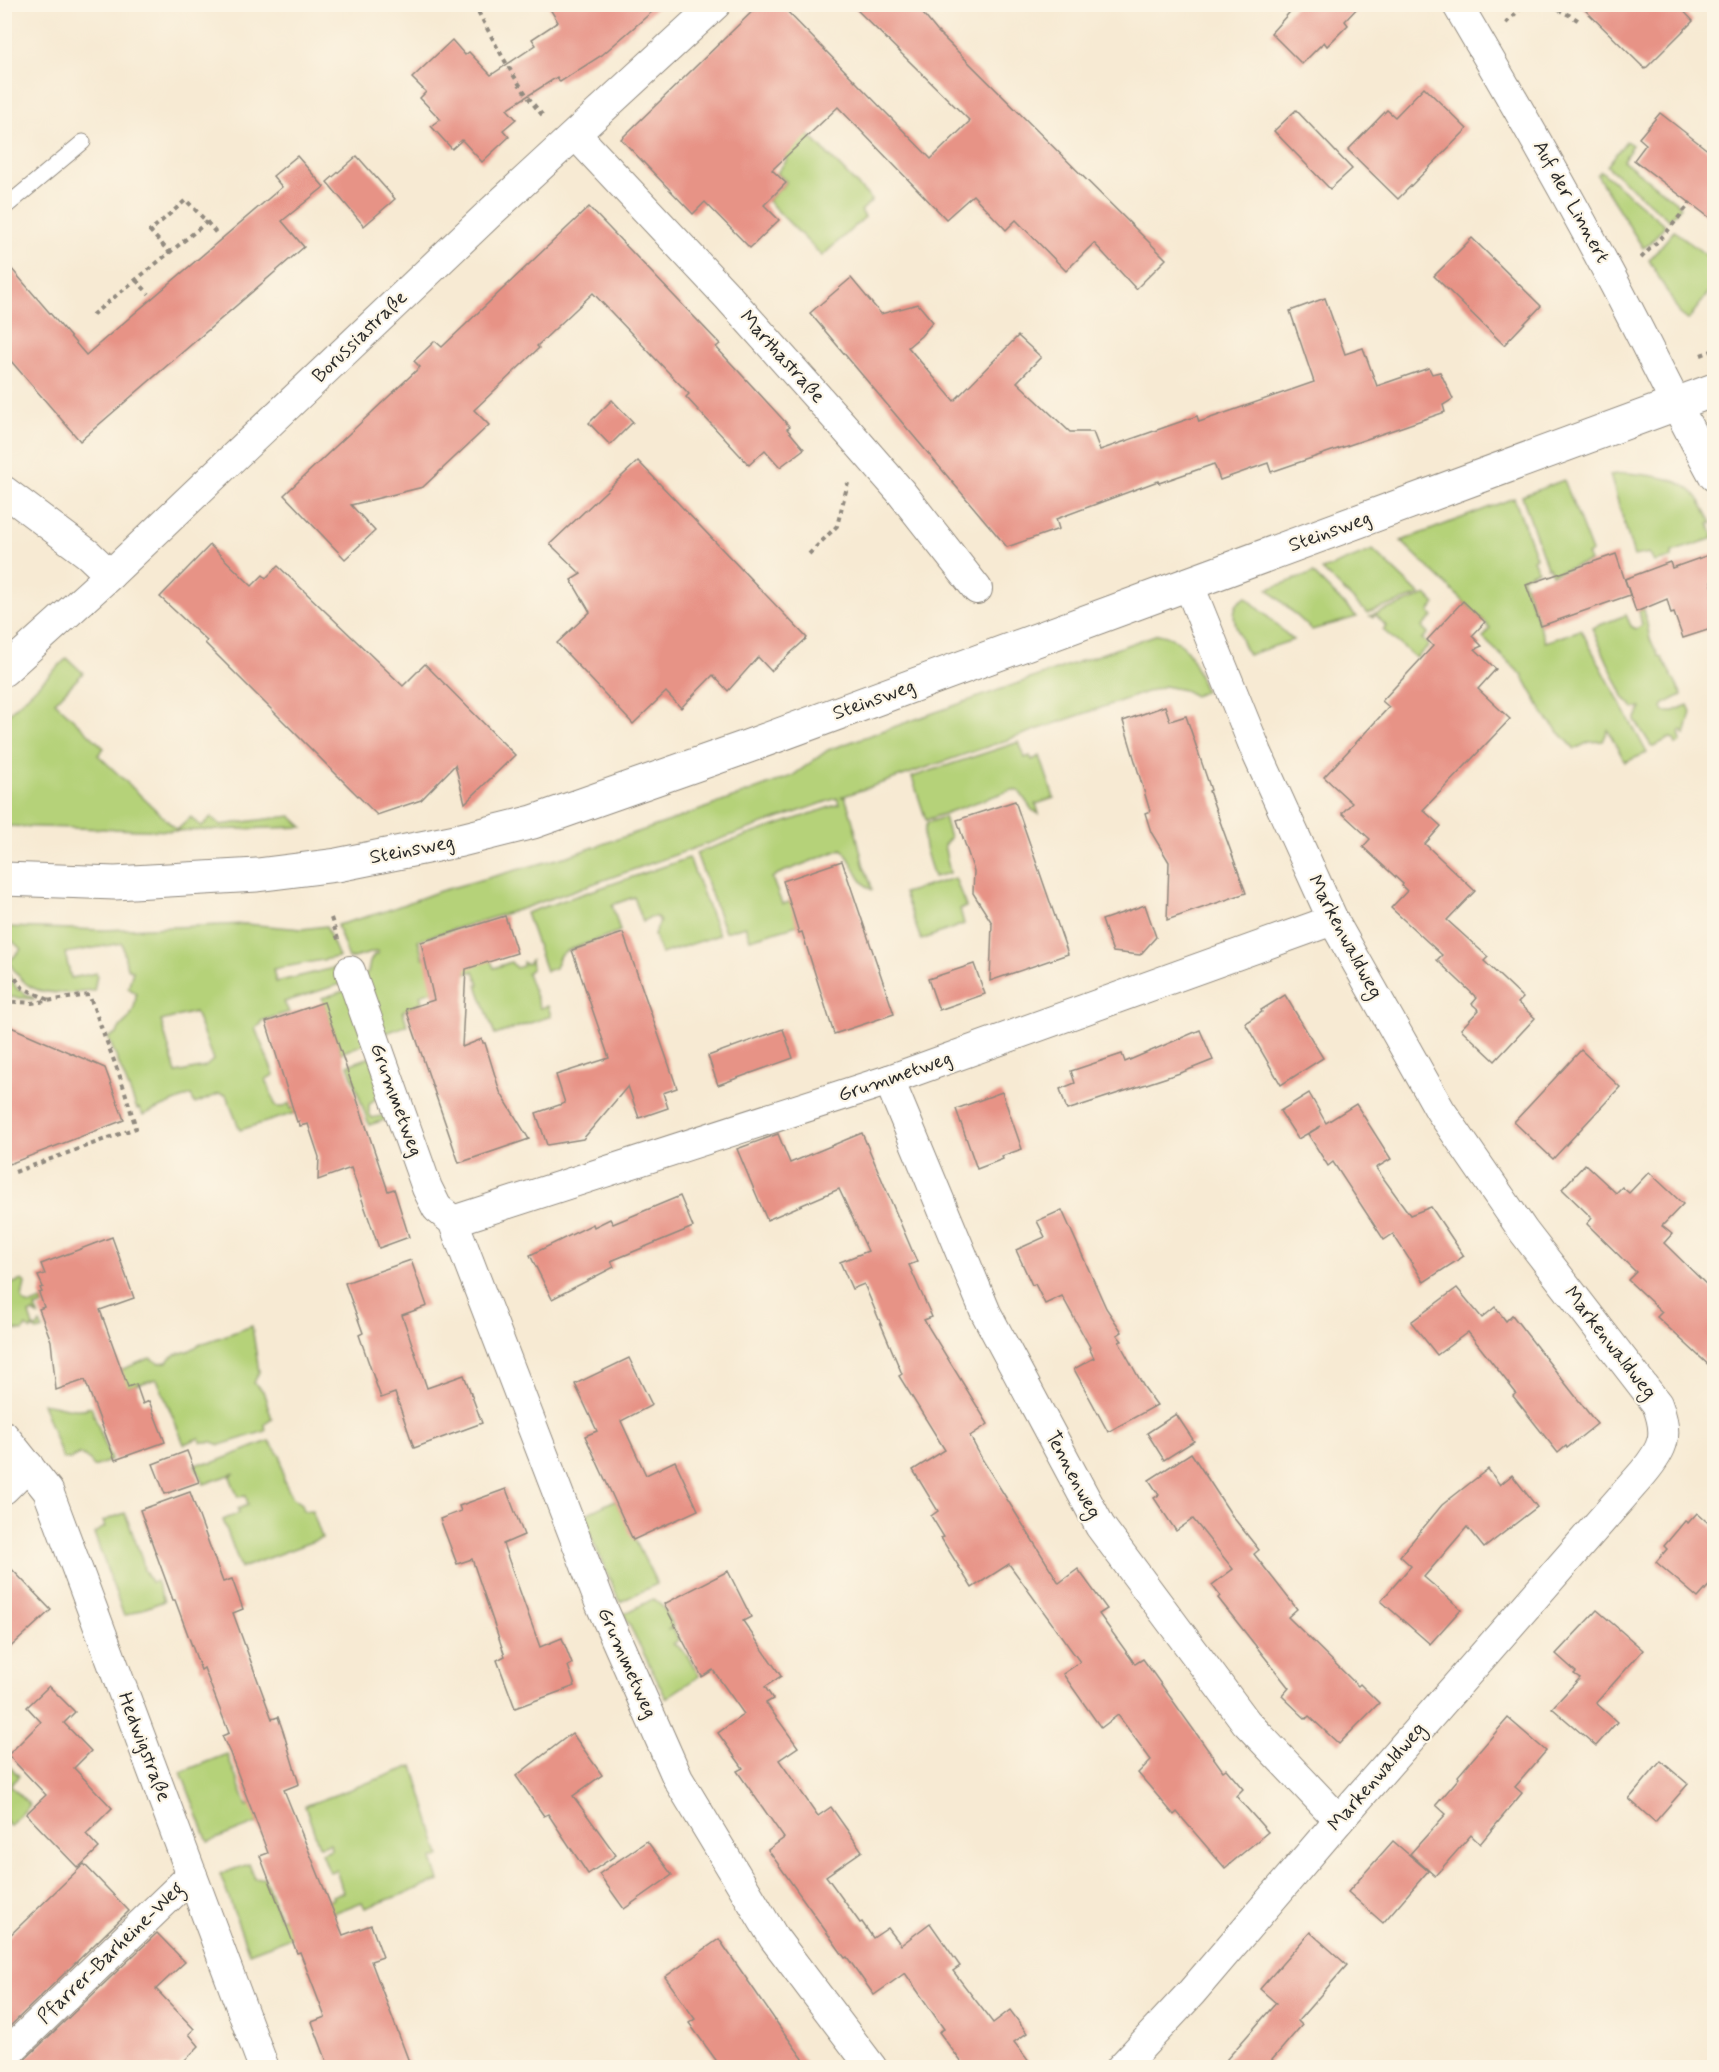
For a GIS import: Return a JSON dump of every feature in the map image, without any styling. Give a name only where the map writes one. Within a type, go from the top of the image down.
[{"type":"main road","name":"Steinsweg","points":[[4,879],[115,883],[257,875],[337,865],[461,840],[533,822],[749,746],[1714,390]]},
{"type":"street","name":"Borussiastraße","points":[[4,671],[110,575],[716,4]]},
{"type":"street","name":"Auf der Linnert","points":[[1457,4],[1565,192],[1714,476]]},
{"type":"street","name":"Marthastraße","points":[[571,139],[729,298],[900,491],[977,589]]},
{"type":"street","points":[[4,491],[88,554],[110,575]]},
{"type":"street","name":"Markenwaldweg","points":[[1121,2067],[1191,1994],[1339,1820],[1643,1473],[1659,1454],[1664,1438],[1663,1419],[1657,1404],[1524,1232],[1440,1110],[1333,920],[1257,753],[1188,583]]},
{"type":"street","name":"Grummetweg","points":[[453,1221],[889,1080],[1333,920]]},
{"type":"street","name":"Grummetweg","points":[[350,971],[427,1188],[437,1208],[453,1221],[601,1605],[678,1779],[774,1938],[872,2067]]},
{"type":"street","name":"Tennenweg","points":[[889,1080],[986,1313],[1100,1526],[1246,1722],[1339,1820]]},
{"type":"street","name":"Hedwigstraße","points":[[4,1436],[48,1491],[264,2067]]},
{"type":"street","points":[[4,1489],[28,1465]]},
{"type":"street","name":"Pfarrer-Barheine-Weg","points":[[4,2056],[192,1875]]},
{"type":"lane","points":[[4,208],[83,142]]},
{"type":"path","points":[[474,4],[530,101],[571,139]]},
{"type":"path","points":[[1516,14],[1525,4]]},
{"type":"path","points":[[1551,4],[1562,13],[1574,16],[1581,23]]},
{"type":"path","points":[[170,253],[150,231],[186,200],[216,233]]},
{"type":"path","points":[[1641,258],[1666,233],[1691,202]]},
{"type":"path","points":[[92,315],[207,222]]},
{"type":"path","points":[[136,280],[148,294]]},
{"type":"path","points":[[809,554],[837,526],[849,477]]},
{"type":"path","points":[[4,964],[22,988],[50,1000]]},
{"type":"path","points":[[4,1001],[32,1003],[89,995],[136,1128],[15,1172]]},
{"type":"green space","points":[[804,130],[872,200],[861,211],[865,217],[822,256],[768,201],[786,183],[777,173],[787,160],[781,153]]},
{"type":"green space","points":[[1626,141],[1632,145],[1623,160],[1681,206],[1669,220],[1607,166]]},
{"type":"green space","points":[[1601,171],[1665,225],[1650,244],[1643,248],[1597,175]]},
{"type":"green space","points":[[1674,231],[1714,261],[1714,285],[1688,320],[1680,314],[1649,260]]},
{"type":"green space","points":[[1626,473],[1664,478],[1691,490],[1712,523],[1709,524],[1714,538],[1672,552],[1672,558],[1654,562],[1649,553],[1634,556],[1610,475]]},
{"type":"green space","points":[[1564,480],[1592,552],[1587,555],[1590,561],[1552,574],[1547,567],[1522,496]]},
{"type":"green space","points":[[1514,498],[1536,557],[1533,559],[1538,570],[1522,577],[1545,642],[1581,630],[1647,753],[1625,762],[1608,730],[1603,741],[1589,742],[1575,749],[1546,718],[1522,675],[1483,638],[1490,629],[1485,622],[1401,541]]},
{"type":"green space","points":[[1373,550],[1420,595],[1367,613],[1322,570]]},
{"type":"green space","points":[[1313,573],[1357,617],[1312,630],[1268,589]]},
{"type":"green space","points":[[1426,595],[1435,604],[1429,612],[1433,616],[1422,627],[1428,633],[1422,639],[1429,645],[1416,658],[1383,630],[1386,626],[1376,615],[1370,616]]},
{"type":"green space","points":[[1246,597],[1293,640],[1248,655],[1234,616],[1235,608]]},
{"type":"green space","points":[[1644,609],[1650,639],[1682,695],[1664,704],[1662,707],[1664,712],[1671,712],[1688,705],[1691,712],[1685,735],[1682,731],[1679,732],[1681,742],[1676,745],[1674,739],[1670,738],[1652,747],[1635,720],[1641,708],[1634,708],[1624,698],[1592,628],[1626,615],[1631,626],[1636,629],[1642,625],[1639,611]]},
{"type":"green space","points":[[1158,634],[1178,641],[1184,647],[1194,663],[1205,691],[1195,696],[1184,690],[1164,686],[841,797],[845,797],[848,805],[872,890],[859,877],[842,849],[778,874],[772,878],[782,904],[794,901],[801,924],[750,939],[745,926],[725,932],[696,853],[839,804],[837,798],[524,908],[418,940],[423,958],[490,959],[494,968],[511,962],[516,968],[523,966],[523,962],[526,964],[531,960],[532,968],[527,973],[540,1008],[548,1006],[551,1016],[495,1035],[474,971],[434,985],[435,990],[420,995],[422,1002],[403,1011],[407,1025],[384,1034],[364,975],[368,972],[370,962],[378,951],[349,959],[337,925],[383,912],[440,891],[568,856],[673,820],[792,776],[828,750]]},
{"type":"green space","points":[[67,658],[83,673],[55,702],[104,748],[98,755],[177,830],[191,817],[201,827],[211,817],[220,825],[291,816],[303,827],[178,831],[5,826],[5,717]]},
{"type":"green space","points":[[1019,742],[1025,758],[1030,756],[1032,760],[1040,756],[1054,798],[1036,804],[1039,814],[1032,810],[1019,791],[1011,790],[926,820],[912,777]]},
{"type":"green space","points":[[944,817],[950,838],[944,845],[950,873],[934,877],[926,850],[925,830],[927,823]]},
{"type":"green space","points":[[689,858],[719,935],[661,954],[654,934],[660,922],[657,917],[650,917],[643,922],[634,897],[612,905],[620,931],[566,951],[560,955],[555,968],[546,971],[526,913]]},
{"type":"green space","points":[[955,878],[966,907],[960,909],[964,924],[921,940],[904,893]]},
{"type":"green space","points":[[246,924],[302,929],[326,926],[339,957],[273,969],[276,982],[338,967],[344,983],[284,1002],[289,1012],[261,1021],[261,1024],[255,1028],[274,1075],[266,1079],[276,1107],[284,1107],[289,1103],[291,1109],[296,1107],[298,1112],[240,1130],[226,1095],[219,1094],[195,1104],[191,1095],[143,1115],[139,1108],[137,1109],[108,1037],[117,1034],[129,1018],[136,999],[136,993],[128,988],[133,971],[127,968],[122,943],[65,953],[71,978],[96,973],[97,975],[94,991],[66,993],[46,992],[25,983],[9,962],[21,949],[10,939],[5,945],[5,927],[104,930]],"holes":[[[195,1012],[213,1060],[205,1067],[176,1073],[161,1021]]]},
{"type":"green space","points":[[5,969],[17,989],[35,999],[5,997]]},
{"type":"green space","points":[[347,990],[366,1043],[341,1053],[322,998]]},
{"type":"green space","points":[[371,1057],[383,1096],[376,1098],[369,1105],[369,1113],[372,1118],[390,1114],[391,1118],[369,1125],[348,1065]]},
{"type":"green space","points":[[22,1280],[25,1283],[22,1298],[24,1303],[31,1305],[42,1301],[43,1305],[35,1308],[38,1315],[33,1312],[29,1314],[33,1327],[37,1328],[40,1323],[43,1329],[37,1331],[32,1328],[31,1330],[26,1326],[23,1331],[14,1330],[5,1304],[5,1286]]},
{"type":"green space","points":[[252,1326],[259,1372],[254,1383],[263,1391],[272,1419],[265,1424],[266,1431],[220,1445],[213,1442],[201,1442],[199,1438],[184,1444],[157,1379],[109,1392],[103,1377],[150,1358],[159,1363],[167,1362],[176,1354]]},
{"type":"green space","points":[[42,1403],[73,1409],[91,1407],[111,1460],[94,1467],[80,1454],[71,1459],[63,1459]]},
{"type":"green space","points":[[269,1441],[281,1457],[284,1481],[292,1497],[302,1504],[304,1511],[312,1510],[322,1538],[241,1568],[223,1520],[239,1513],[238,1509],[248,1505],[246,1496],[238,1497],[230,1477],[235,1473],[204,1484],[195,1465],[212,1463]]},
{"type":"green space","points":[[615,1500],[657,1584],[620,1602],[582,1516]]},
{"type":"green space","points":[[125,1513],[144,1570],[151,1582],[156,1581],[164,1601],[124,1616],[94,1533],[105,1527],[103,1521]]},
{"type":"green space","points":[[653,1599],[662,1607],[673,1626],[667,1630],[672,1628],[679,1639],[673,1644],[686,1654],[699,1676],[666,1698],[624,1614]]},
{"type":"green space","points":[[227,1754],[247,1806],[280,1793],[288,1811],[208,1842],[181,1772]]},
{"type":"green space","points":[[4,1761],[19,1776],[10,1785],[30,1805],[10,1826],[5,1820]]},
{"type":"green space","points":[[413,1766],[440,1856],[432,1859],[439,1881],[365,1908],[362,1902],[297,1927],[299,1934],[249,1953],[220,1874],[249,1864],[255,1879],[264,1877],[280,1918],[333,1899],[332,1896],[343,1892],[336,1870],[329,1872],[322,1853],[331,1849],[330,1843],[319,1846],[305,1806]]},
{"type":"building","points":[[547,4],[661,4],[602,55],[560,82],[557,77],[507,109],[516,119],[503,130],[509,137],[482,162],[462,140],[452,149],[431,126],[440,119],[420,98],[426,92],[412,78],[452,40],[465,55],[469,52],[491,75],[536,45],[532,39],[558,22]]},
{"type":"building","points":[[760,4],[780,4],[931,159],[970,121],[851,4],[915,4],[937,31],[1166,259],[1136,289],[1094,243],[1066,271],[1016,220],[1006,230],[973,195],[946,219],[838,107],[772,170],[786,183],[764,205],[779,220],[750,248],[705,202],[693,214],[621,139]]},
{"type":"building","points":[[1297,4],[1361,4],[1345,21],[1348,25],[1327,46],[1324,42],[1302,64],[1271,33]]},
{"type":"building","points":[[1579,4],[1677,4],[1693,21],[1645,69]]},
{"type":"building","points":[[1424,87],[1467,129],[1398,199],[1348,150],[1387,110],[1395,117]]},
{"type":"building","points":[[1296,110],[1352,169],[1330,189],[1274,131]]},
{"type":"building","points":[[1660,113],[1714,155],[1714,221],[1634,160],[1646,144],[1639,138]]},
{"type":"building","points":[[297,156],[324,187],[282,221],[304,247],[80,441],[4,353],[4,260],[86,355],[282,187],[273,176]]},
{"type":"building","points":[[357,156],[395,199],[364,226],[327,182]]},
{"type":"building","points":[[589,207],[720,344],[716,347],[790,427],[787,429],[804,449],[780,467],[765,450],[749,465],[686,397],[689,394],[593,293],[474,410],[489,425],[423,487],[351,505],[375,531],[345,559],[284,495],[420,367],[414,361],[435,341],[442,347]]},
{"type":"building","points":[[1472,238],[1541,306],[1504,345],[1434,276]]},
{"type":"building","points":[[851,278],[881,314],[918,304],[933,322],[908,347],[954,401],[1018,336],[1041,357],[1017,382],[1070,432],[1093,432],[1100,450],[1197,416],[1199,422],[1314,382],[1290,311],[1325,298],[1345,354],[1363,348],[1377,386],[1429,368],[1432,374],[1440,372],[1453,399],[1443,405],[1445,412],[1271,472],[1268,463],[1220,480],[1214,464],[1159,483],[1158,481],[1056,519],[1059,529],[1007,547],[810,313]]},
{"type":"building","points":[[612,400],[633,422],[610,445],[589,423]]},
{"type":"building","points":[[638,461],[807,638],[771,671],[758,657],[728,691],[713,675],[681,708],[666,692],[633,724],[557,643],[590,612],[571,580],[581,574],[550,544]]},
{"type":"building","points":[[210,545],[252,586],[263,575],[266,578],[278,566],[403,686],[425,664],[515,755],[465,803],[455,765],[421,800],[377,815],[205,643],[207,641],[160,597]]},
{"type":"building","points":[[1714,553],[1714,579],[1711,581],[1714,592],[1714,628],[1683,638],[1674,613],[1671,614],[1667,599],[1636,612],[1625,579],[1670,562],[1672,568]]},
{"type":"building","points":[[1616,554],[1630,595],[1541,626],[1526,585]]},
{"type":"building","points":[[1463,601],[1485,622],[1472,636],[1482,646],[1475,649],[1496,669],[1478,689],[1510,719],[1423,810],[1441,826],[1425,844],[1475,891],[1447,920],[1488,957],[1484,961],[1523,998],[1518,1003],[1535,1018],[1495,1061],[1461,1029],[1479,1010],[1472,1004],[1477,998],[1437,960],[1442,955],[1391,908],[1407,891],[1402,886],[1403,884],[1363,847],[1370,839],[1342,813],[1352,803],[1324,777],[1389,707],[1382,701],[1433,646],[1427,640]]},
{"type":"building","points":[[1165,706],[1170,721],[1186,716],[1211,790],[1209,791],[1246,893],[1167,920],[1169,862],[1151,832],[1145,813],[1150,811],[1123,721]]},
{"type":"building","points":[[1015,801],[1068,954],[990,981],[992,923],[973,893],[974,871],[957,820]]},
{"type":"building","points":[[842,861],[894,1014],[834,1034],[802,932],[799,933],[783,881]]},
{"type":"building","points":[[1145,905],[1156,937],[1140,955],[1113,952],[1102,920]]},
{"type":"building","points":[[505,916],[517,953],[466,969],[462,1047],[482,1039],[485,1043],[500,1092],[529,1139],[459,1163],[406,1009],[434,1000],[421,942]]},
{"type":"building","points":[[623,933],[677,1088],[663,1093],[668,1108],[639,1118],[628,1086],[583,1139],[547,1145],[536,1113],[565,1103],[556,1075],[609,1058],[572,950]]},
{"type":"building","points":[[974,964],[985,994],[939,1010],[928,979]]},
{"type":"building","points":[[1285,995],[1323,1058],[1281,1085],[1245,1023]]},
{"type":"building","points":[[324,1002],[388,1191],[394,1189],[409,1237],[379,1248],[351,1168],[318,1180],[319,1157],[308,1124],[300,1126],[299,1121],[297,1122],[266,1022]]},
{"type":"building","points":[[4,1024],[105,1068],[124,1120],[4,1166]]},
{"type":"building","points":[[783,1029],[793,1058],[718,1085],[708,1056]]},
{"type":"building","points":[[1200,1030],[1213,1060],[1067,1110],[1060,1089],[1075,1083],[1071,1071],[1122,1054],[1125,1062]]},
{"type":"building","points":[[1581,1050],[1620,1087],[1553,1159],[1514,1122]]},
{"type":"building","points":[[1002,1092],[1022,1149],[977,1169],[956,1109]]},
{"type":"building","points":[[1309,1093],[1326,1123],[1356,1104],[1391,1159],[1376,1168],[1410,1215],[1431,1207],[1464,1256],[1424,1282],[1393,1234],[1384,1240],[1333,1162],[1328,1166],[1308,1134],[1321,1126],[1298,1139],[1280,1111]]},
{"type":"building","points":[[862,1133],[917,1262],[909,1265],[932,1317],[924,1320],[988,1424],[970,1436],[982,1459],[1059,1583],[1078,1569],[1107,1609],[1099,1614],[1135,1664],[1143,1659],[1223,1771],[1226,1769],[1243,1789],[1236,1796],[1268,1832],[1225,1868],[1177,1812],[1174,1815],[1138,1773],[1151,1760],[1118,1715],[1101,1728],[1063,1674],[1080,1662],[1009,1564],[972,1588],[941,1538],[944,1537],[931,1516],[938,1511],[913,1470],[945,1450],[899,1376],[902,1374],[864,1284],[852,1289],[840,1262],[868,1251],[839,1189],[767,1220],[737,1149],[778,1134],[790,1163]]},
{"type":"building","points":[[1585,1164],[1616,1193],[1622,1187],[1629,1193],[1649,1172],[1683,1204],[1662,1226],[1672,1234],[1664,1243],[1714,1292],[1714,1370],[1657,1317],[1662,1312],[1628,1280],[1636,1272],[1587,1224],[1592,1218],[1562,1189]]},
{"type":"building","points":[[680,1196],[693,1227],[611,1261],[614,1267],[552,1299],[530,1255],[593,1224],[594,1227],[610,1219],[613,1224]]},
{"type":"building","points":[[1062,1210],[1106,1308],[1122,1332],[1117,1335],[1122,1341],[1119,1342],[1144,1387],[1157,1405],[1108,1432],[1074,1369],[1094,1358],[1090,1347],[1062,1296],[1045,1304],[1035,1284],[1032,1285],[1016,1250],[1045,1237],[1037,1221]]},
{"type":"building","points":[[112,1237],[134,1298],[100,1310],[128,1387],[136,1384],[143,1404],[149,1401],[165,1442],[115,1460],[85,1380],[56,1390],[51,1341],[39,1309],[44,1307],[39,1293],[42,1292],[40,1288],[43,1287],[38,1276],[45,1274],[41,1264]]},
{"type":"building","points":[[411,1260],[427,1306],[402,1315],[427,1388],[464,1375],[482,1423],[414,1448],[395,1393],[381,1398],[359,1335],[363,1333],[345,1283]]},
{"type":"building","points":[[1457,1288],[1482,1318],[1495,1307],[1506,1321],[1512,1315],[1597,1424],[1558,1453],[1513,1396],[1516,1393],[1468,1332],[1437,1355],[1411,1322]]},
{"type":"building","points":[[629,1358],[652,1405],[621,1421],[646,1475],[675,1461],[698,1510],[633,1540],[585,1436],[597,1431],[575,1384]]},
{"type":"building","points":[[1176,1414],[1194,1441],[1164,1460],[1147,1433]]},
{"type":"building","points":[[187,1451],[199,1482],[165,1494],[153,1464]]},
{"type":"building","points":[[1191,1453],[1233,1517],[1259,1550],[1254,1554],[1297,1609],[1288,1617],[1358,1686],[1360,1684],[1379,1703],[1339,1744],[1309,1716],[1306,1719],[1282,1696],[1289,1688],[1218,1598],[1220,1596],[1212,1585],[1233,1569],[1193,1519],[1176,1531],[1154,1498],[1159,1495],[1149,1480]]},
{"type":"building","points":[[1488,1469],[1500,1485],[1512,1475],[1537,1507],[1484,1548],[1467,1527],[1424,1577],[1461,1609],[1430,1644],[1381,1601],[1411,1566],[1400,1556],[1442,1505]]},
{"type":"building","points":[[506,1489],[524,1535],[503,1544],[540,1647],[562,1638],[572,1664],[568,1666],[575,1686],[515,1708],[497,1660],[505,1656],[472,1559],[457,1564],[440,1519],[461,1511],[459,1506]]},
{"type":"building","points":[[190,1492],[223,1582],[232,1579],[243,1609],[233,1613],[272,1719],[278,1717],[283,1731],[299,1784],[284,1790],[343,1935],[371,1925],[383,1957],[371,1961],[411,2067],[329,2067],[312,2022],[325,2017],[300,1952],[297,1953],[260,1856],[268,1853],[222,1736],[229,1733],[204,1668],[201,1670],[175,1600],[173,1600],[140,1510]]},
{"type":"building","points":[[1697,1513],[1714,1528],[1714,1580],[1698,1598],[1656,1562],[1667,1549],[1664,1546],[1685,1521],[1688,1523]]},
{"type":"building","points":[[4,1561],[51,1610],[4,1653]]},
{"type":"building","points":[[728,1571],[751,1617],[743,1621],[781,1676],[765,1687],[773,1699],[766,1703],[798,1747],[779,1760],[818,1816],[831,1807],[862,1851],[826,1876],[873,1938],[888,1928],[901,1945],[930,1923],[960,1966],[953,1971],[993,2023],[1010,2010],[1027,2033],[1014,2042],[1033,2067],[965,2067],[939,2032],[944,2029],[905,1973],[874,1995],[768,1850],[784,1838],[737,1771],[743,1768],[718,1733],[744,1714],[713,1670],[702,1677],[664,1604]]},
{"type":"building","points":[[1597,1610],[1643,1650],[1596,1703],[1617,1722],[1596,1746],[1552,1708],[1580,1678],[1556,1654]]},
{"type":"building","points":[[49,1686],[75,1712],[64,1723],[91,1751],[74,1768],[112,1808],[86,1834],[99,1848],[78,1868],[26,1814],[46,1795],[8,1755],[41,1722],[27,1707]]},
{"type":"building","points":[[1508,1718],[1546,1751],[1515,1787],[1522,1793],[1480,1844],[1471,1835],[1435,1876],[1410,1854],[1446,1814],[1436,1805]]},
{"type":"building","points":[[572,1733],[602,1775],[573,1796],[616,1855],[588,1874],[548,1814],[544,1816],[516,1776]]},
{"type":"building","points":[[1661,1761],[1688,1784],[1655,1822],[1629,1799]]},
{"type":"building","points":[[647,1841],[672,1875],[624,1909],[599,1874]]},
{"type":"building","points":[[1393,1841],[1428,1871],[1383,1923],[1348,1892]]},
{"type":"building","points":[[84,1864],[129,1911],[4,2032],[4,1941]]},
{"type":"building","points":[[1310,1932],[1347,1965],[1298,2021],[1302,2025],[1266,2067],[1220,2067],[1276,2003],[1260,1989]]},
{"type":"building","points":[[157,1933],[185,1962],[156,1989],[194,2029],[189,2034],[199,2046],[178,2067],[17,2067]]},
{"type":"building","points":[[719,1939],[809,2067],[721,2067],[689,2023],[695,2019],[665,1977]]}]
